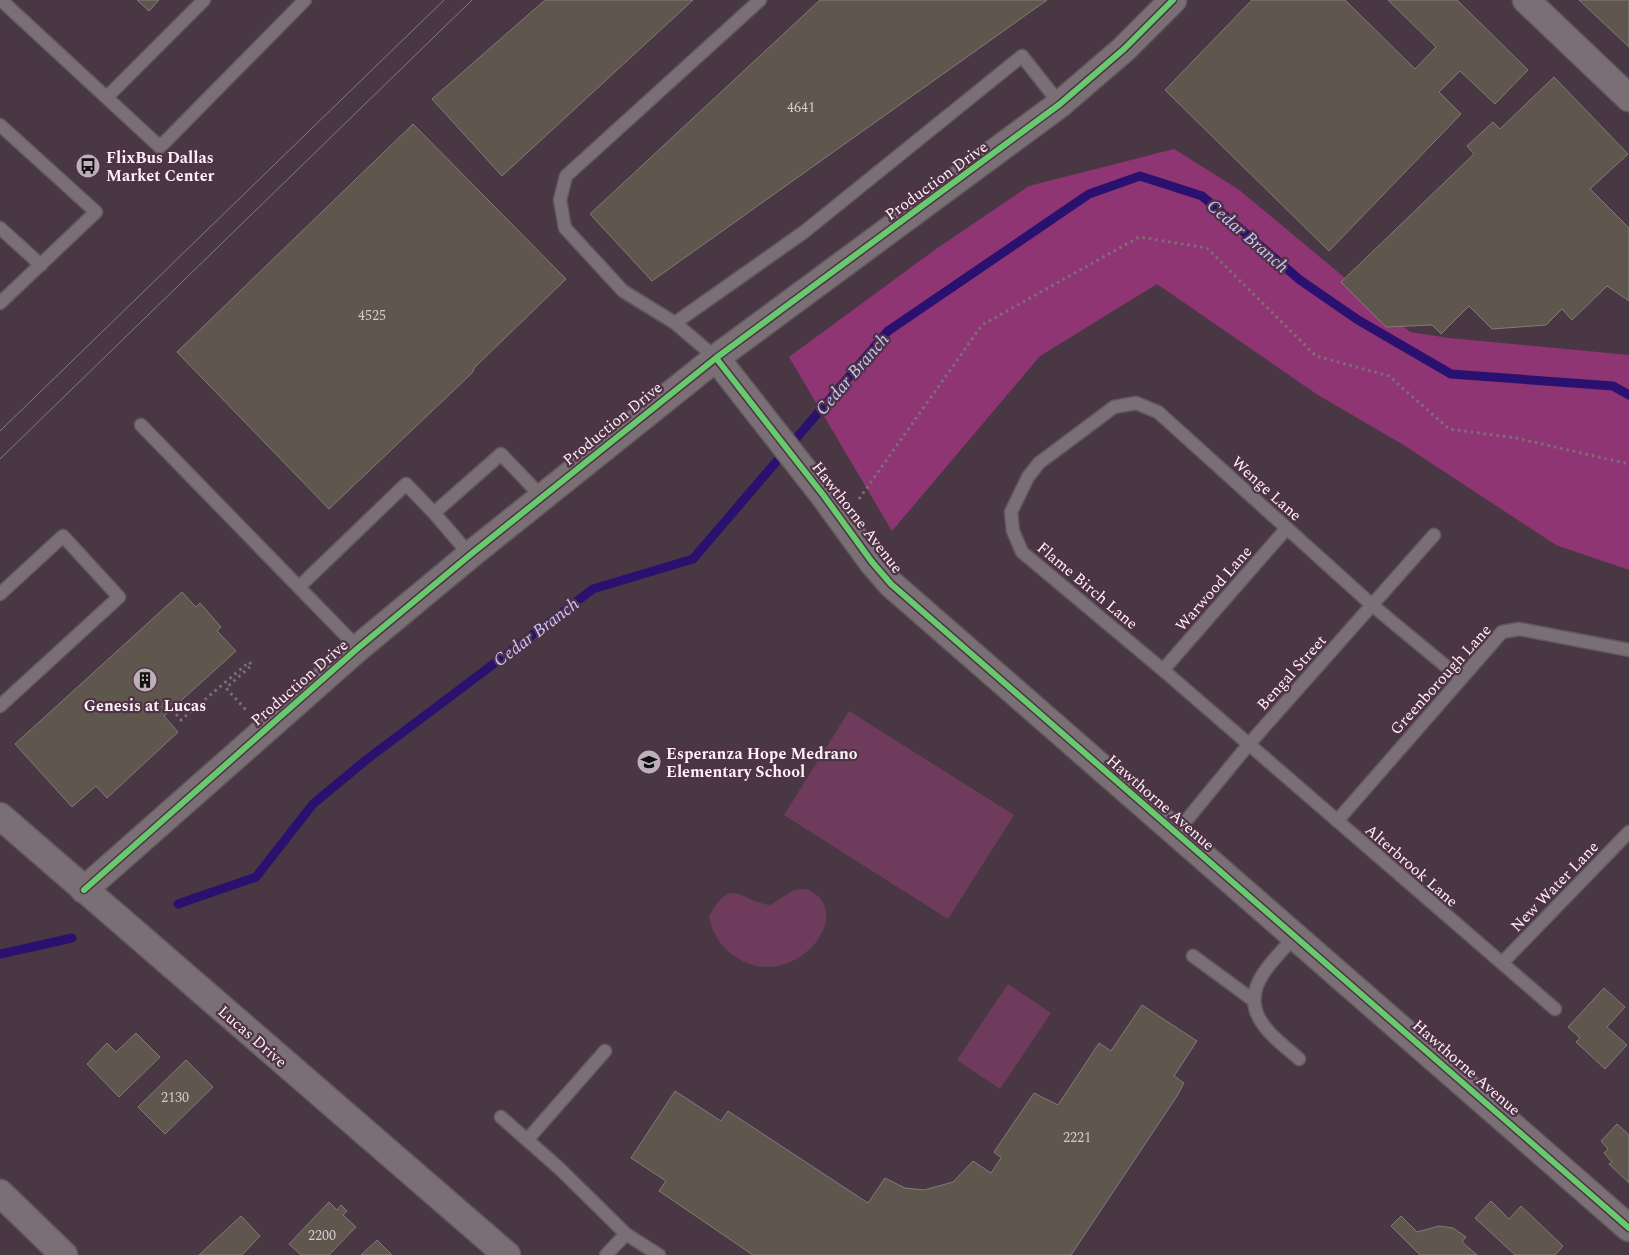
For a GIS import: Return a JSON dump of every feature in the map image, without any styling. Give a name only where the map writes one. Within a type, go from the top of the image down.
[{"type":"street","name":"Production Drive","points":[[84,890],[358,648],[470,555],[716,358],[1060,104],[1124,49],[1173,0]]},
{"type":"street","points":[[1526,0],[1629,98]]},
{"type":"street","name":"Hawthorne Avenue","points":[[716,358],[891,584],[1629,1228]]},
{"type":"street","name":"Lucas Drive","points":[[0,816],[507,1255]]},
{"type":"street","points":[[0,1194],[64,1255]]},
{"type":"lane","points":[[0,0],[160,147],[304,0]]},
{"type":"lane","points":[[106,97],[204,0]]},
{"type":"lane","points":[[716,358],[675,323],[623,291],[565,228],[560,200],[566,176],[760,0]]},
{"type":"lane","points":[[675,323],[804,232],[1022,56],[1060,104]]},
{"type":"lane","points":[[0,124],[96,212],[0,303]]},
{"type":"lane","points":[[0,228],[41,265]]},
{"type":"lane","name":"Wenge Lane","points":[[1136,403],[1158,412],[1372,605],[1460,678]]},
{"type":"lane","name":"Flame Birch Lane","points":[[1136,403],[1114,407],[1039,463],[1028,477],[1011,512],[1013,531],[1022,552],[1249,744]]},
{"type":"lane","points":[[141,425],[358,648]]},
{"type":"lane","points":[[434,513],[501,454],[542,497]]},
{"type":"lane","points":[[298,587],[406,484],[470,555]]},
{"type":"lane","name":"Warwood Lane","points":[[1163,670],[1287,528]]},
{"type":"lane","name":"Bengal Street","points":[[1176,833],[1249,744],[1434,535]]},
{"type":"lane","points":[[0,594],[63,536],[119,597],[0,706]]},
{"type":"lane","name":"Greenborough Lane","points":[[1337,821],[1502,632],[1519,629],[1629,650]]},
{"type":"lane","name":"Alterbrook Lane","points":[[1249,744],[1555,1009]]},
{"type":"lane","name":"New Water Lane","points":[[1502,964],[1629,832]]},
{"type":"lane","points":[[1296,936],[1256,984],[1253,1000],[1258,1016],[1265,1028],[1299,1059]]},
{"type":"lane","points":[[1193,956],[1253,1000]]},
{"type":"lane","points":[[527,1140],[605,1051]]},
{"type":"lane","points":[[501,1117],[560,1169],[626,1234],[659,1255]]},
{"type":"lane","points":[[606,1255],[626,1234]]},
{"type":"path","points":[[843,522],[982,325],[1139,237],[1207,248],[1316,356],[1389,376],[1449,428],[1516,438],[1629,464]]},
{"type":"path","points":[[172,709],[181,720],[249,662],[252,665],[226,688],[246,710]]},
{"type":"shaded area","points":[[1174,149],[1238,189],[1410,332],[1449,338],[1629,355],[1629,570],[1556,545],[1402,444],[1318,395],[1157,284],[1040,356],[892,531],[789,357],[936,249],[1029,186]]},
{"type":"shaded area","points":[[849,711],[1014,815],[948,919],[784,815]]},
{"type":"shaded area","points":[[807,889],[822,900],[826,915],[823,930],[813,945],[798,958],[780,965],[760,966],[733,955],[719,941],[713,930],[709,916],[724,896],[731,893],[737,894],[759,903],[770,905],[794,890]]},
{"type":"shaded area","points":[[1008,984],[1051,1013],[1000,1089],[957,1060]]},
{"type":"building","points":[[137,0],[159,0],[149,11]]},
{"type":"building","points":[[545,0],[693,0],[502,176],[432,99]]},
{"type":"building","points":[[820,0],[1047,0],[652,281],[590,214]]},
{"type":"building","points":[[1252,0],[1345,0],[1415,69],[1436,47],[1388,0],[1457,0],[1528,70],[1495,104],[1460,71],[1439,92],[1461,114],[1329,251],[1165,90]]},
{"type":"building","points":[[1579,0],[1629,0],[1629,47]]},
{"type":"building","points":[[1554,77],[1628,154],[1590,189],[1629,228],[1629,301],[1607,286],[1572,320],[1562,309],[1546,325],[1492,329],[1469,306],[1441,334],[1432,325],[1386,327],[1341,282],[1474,154],[1467,146],[1493,122],[1500,129]]},
{"type":"building","points":[[413,124],[566,279],[475,367],[472,373],[329,509],[177,352]]},
{"type":"building","name":"Genesis at Lucas","points":[[182,592],[196,607],[200,603],[221,627],[217,631],[236,651],[164,716],[178,732],[107,798],[96,786],[72,807],[15,744]]},
{"type":"building","points":[[1604,988],[1625,1007],[1607,1027],[1627,1045],[1605,1069],[1576,1042],[1580,1038],[1568,1027]]},
{"type":"building","points":[[1142,1005],[1197,1041],[1174,1076],[1184,1083],[1177,1096],[1071,1255],[753,1255],[659,1191],[666,1181],[631,1158],[675,1091],[721,1121],[728,1111],[868,1203],[885,1178],[905,1188],[924,1190],[953,1182],[973,1161],[991,1173],[1001,1158],[994,1152],[1034,1093],[1058,1105],[1099,1043],[1111,1051]]},
{"type":"building","points":[[136,1033],[160,1057],[119,1097],[87,1064],[107,1043],[116,1052]]},
{"type":"building","points":[[186,1060],[213,1087],[165,1134],[138,1107]]},
{"type":"building","points":[[1617,1124],[1629,1135],[1629,1183],[1609,1164],[1612,1162],[1604,1153],[1608,1149],[1601,1141]]},
{"type":"building","points":[[1491,1201],[1509,1219],[1521,1206],[1563,1246],[1555,1255],[1515,1255],[1475,1218]]},
{"type":"building","points":[[329,1202],[337,1210],[341,1205],[347,1211],[343,1215],[356,1227],[329,1255],[301,1255],[289,1244]]},
{"type":"building","points":[[241,1216],[260,1236],[242,1255],[199,1255]]},
{"type":"building","points":[[1401,1216],[1417,1232],[1439,1226],[1453,1228],[1466,1237],[1462,1242],[1477,1255],[1420,1255],[1391,1226]]},
{"type":"building","points":[[377,1240],[392,1255],[361,1255]]},
{"type":"waterway","name":"Cedar Branch","points":[[178,904],[256,877],[313,804],[366,760],[593,589],[693,559],[888,331],[1089,194],[1140,176],[1202,196],[1300,280],[1358,320],[1451,374],[1613,386],[1629,395]]},
{"type":"waterway","name":"Cedar Branch","points":[[0,954],[72,938]]},
{"type":"tram line","points":[[0,431],[444,0]]},
{"type":"tram line","points":[[0,459],[472,0]]},
{"type":"cycle path","points":[[84,890],[358,648],[470,555],[716,358],[1060,104],[1124,49],[1173,0]]},
{"type":"cycle path","points":[[716,358],[824,496],[872,562],[891,584],[1629,1228]]},
{"type":"place","name":"FlixBus Dallas Market Center","points":[[88,166]]},
{"type":"place","name":"Genesis at Lucas","points":[[145,680]]},
{"type":"place","name":"Esperanza Hope Medrano Elementary School","points":[[649,762]]}]
